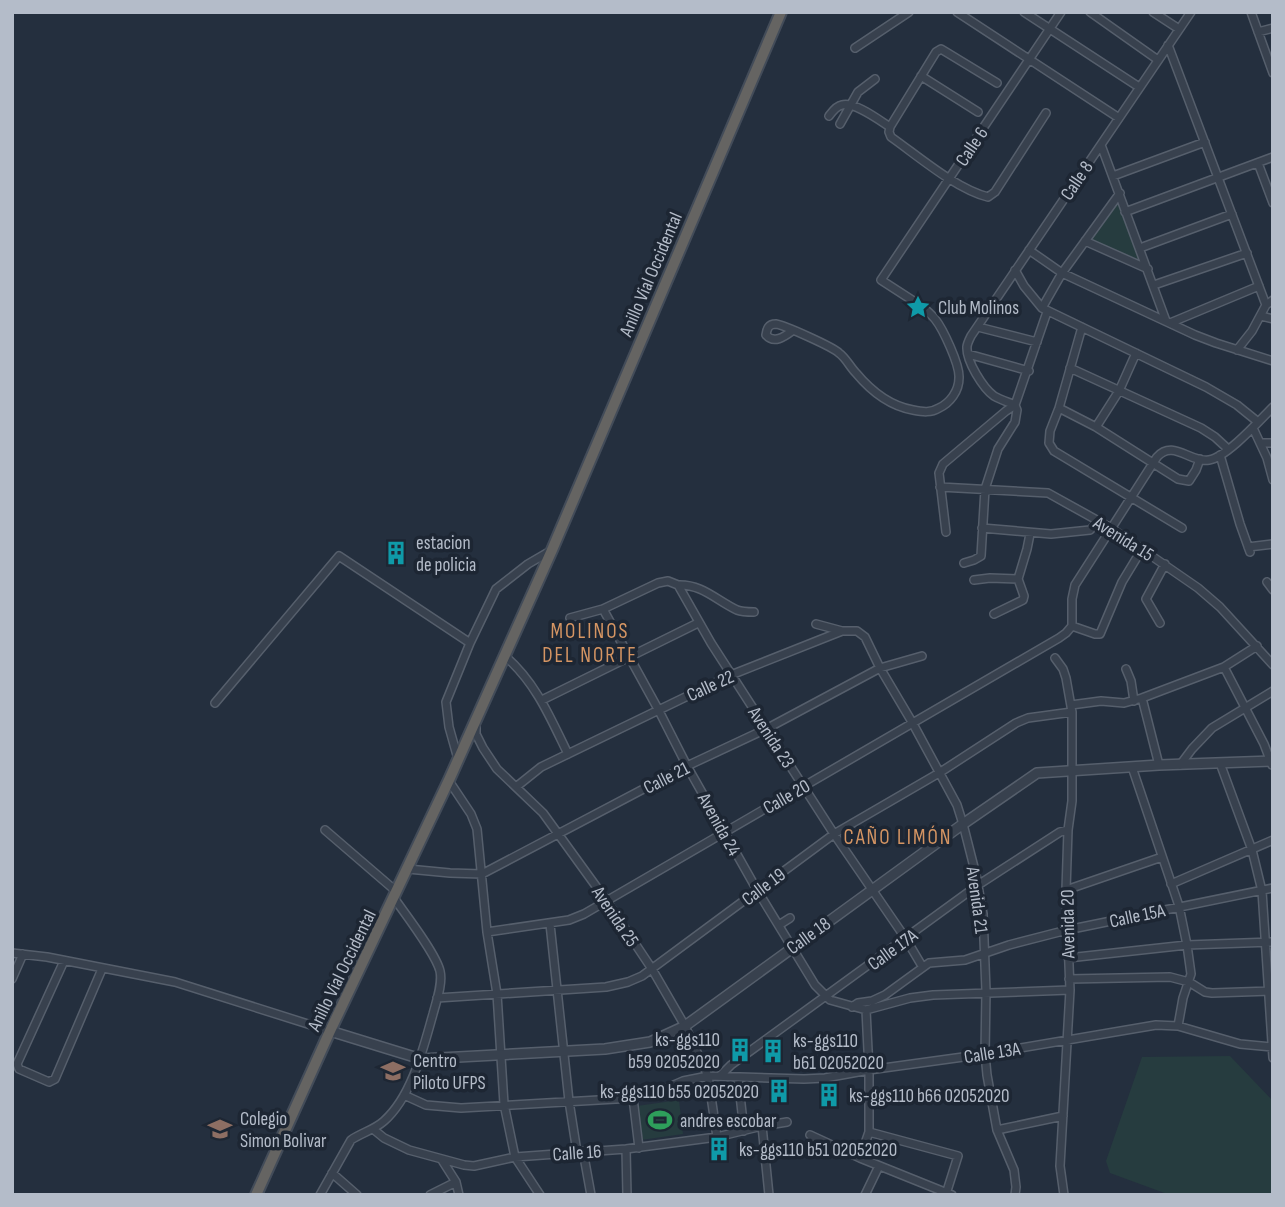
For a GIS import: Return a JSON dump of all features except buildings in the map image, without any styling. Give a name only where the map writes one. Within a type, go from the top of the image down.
[{"type":"highway","name":"Anillo Vial Occidental","points":[[256,1195],[505,656],[781,12]]},
{"type":"street","points":[[855,48],[909,12]]},
{"type":"street","points":[[957,12],[1119,118]]},
{"type":"street","points":[[1024,12],[1139,87]]},
{"type":"street","name":"Calle 6","points":[[792,331],[836,351],[868,386],[889,402],[925,412],[935,411],[951,399],[959,378],[956,363],[937,321],[917,303],[881,281],[1061,12]]},
{"type":"street","points":[[1090,12],[1158,60]]},
{"type":"street","points":[[1153,12],[1179,29]]},
{"type":"street","name":"Calle 8","points":[[968,350],[971,336],[1189,14],[1200,12]]},
{"type":"street","points":[[1251,12],[1273,72]]},
{"type":"street","points":[[1258,32],[1273,28]]},
{"type":"street","points":[[1168,46],[1259,286],[1269,302],[1237,350]]},
{"type":"street","points":[[998,83],[941,50],[936,52],[888,132],[891,137],[950,178],[977,194],[988,197],[995,192],[1046,113]]},
{"type":"street","points":[[921,76],[978,112]]},
{"type":"street","points":[[839,124],[858,92],[875,79]]},
{"type":"street","points":[[829,117],[835,109],[851,104],[890,127]]},
{"type":"street","points":[[1113,176],[1205,142]]},
{"type":"street","points":[[1101,145],[1168,322]]},
{"type":"street","points":[[1125,212],[1273,157]]},
{"type":"street","points":[[1258,163],[1272,199]]},
{"type":"street","points":[[964,563],[981,556],[985,489],[998,449],[1015,422],[1016,405],[1037,342],[1044,310],[1062,273],[1120,193]]},
{"type":"street","points":[[1140,248],[1232,214]]},
{"type":"street","points":[[1085,241],[1148,269]]},
{"type":"street","points":[[1029,250],[1062,273],[1195,335],[1273,361]]},
{"type":"street","points":[[1154,285],[1247,253]]},
{"type":"street","points":[[1015,270],[1024,286],[1044,310],[1223,396],[1255,425],[1273,480]]},
{"type":"street","points":[[1168,322],[1259,286]]},
{"type":"street","points":[[1261,316],[1273,319]]},
{"type":"street","points":[[978,327],[1037,342]]},
{"type":"street","points":[[1082,327],[1050,431],[1049,443],[1054,451],[1182,528]]},
{"type":"street","points":[[968,350],[1028,370]]},
{"type":"street","points":[[968,350],[972,366],[984,386],[992,394],[1016,405]]},
{"type":"street","points":[[1097,427],[1119,391],[1136,353]]},
{"type":"street","points":[[1070,368],[1209,433],[1228,449]]},
{"type":"street","points":[[946,532],[939,473],[943,464],[1016,405]]},
{"type":"street","points":[[1142,549],[1122,582],[1100,634],[1072,626],[1075,585],[1161,452],[1175,450],[1210,460],[1228,449],[1273,407]]},
{"type":"street","points":[[1059,408],[1097,427],[1178,479],[1189,481],[1200,459]]},
{"type":"street","points":[[1260,443],[1273,443]]},
{"type":"street","points":[[1220,455],[1249,550],[1273,544]]},
{"type":"street","name":"Avenida 15","points":[[940,487],[1048,493],[1111,528],[1206,594],[1273,665]]},
{"type":"street","points":[[982,528],[1051,534],[1090,530],[1099,521]]},
{"type":"street","points":[[994,614],[1023,600],[1018,579],[1030,534]]},
{"type":"street","points":[[458,760],[449,727],[446,702],[470,643],[496,589],[528,564],[552,550]]},
{"type":"street","points":[[215,703],[339,556],[470,643]]},
{"type":"street","points":[[1160,624],[1146,599],[1166,564]]},
{"type":"street","points":[[974,580],[1018,579]]},
{"type":"street","points":[[570,618],[603,609],[658,583],[668,581],[704,589],[736,610],[754,612]]},
{"type":"street","points":[[1267,582],[1273,590]]},
{"type":"street","name":"Avenida 23","points":[[678,585],[731,675],[922,966]]},
{"type":"street","name":"Avenida 24","points":[[603,609],[757,890],[815,985],[825,996]]},
{"type":"street","points":[[542,699],[698,623]]},
{"type":"street","points":[[816,624],[842,631]]},
{"type":"street","name":"Calle 20","points":[[487,932],[550,924],[584,914],[1059,638],[1072,626]]},
{"type":"street","name":"Calle 22","points":[[516,787],[541,767],[731,675],[842,631],[856,631]]},
{"type":"street","name":"Avenida 21","points":[[856,631],[865,637],[957,805],[963,824],[983,914],[985,1054],[991,1105],[997,1130],[1014,1170],[1015,1195]]},
{"type":"street","points":[[1072,708],[1101,701],[1124,703],[1142,698],[1224,667],[1257,646]]},
{"type":"street","points":[[505,656],[542,699],[568,754]]},
{"type":"street","name":"Calle 21","points":[[482,874],[880,668],[922,656]]},
{"type":"street","name":"Avenida 20","points":[[1055,658],[1063,669],[1072,708],[1073,771],[1066,890],[1070,989],[1060,1166],[1064,1195]]},
{"type":"street","points":[[1224,667],[1272,763]]},
{"type":"street","points":[[1126,669],[1131,681],[1133,701]]},
{"type":"street","points":[[1180,765],[1212,729],[1273,691]]},
{"type":"street","points":[[1142,698],[1159,765]]},
{"type":"street","name":"Calle 19","points":[[437,998],[606,987],[642,976],[834,834],[939,773],[1016,723],[1072,708]]},
{"type":"street","name":"Avenida 25","points":[[476,719],[476,734],[497,769],[543,813],[559,833],[652,969],[685,1026],[708,1076],[717,1138]]},
{"type":"street","points":[[1264,744],[1273,738]]},
{"type":"street","points":[[1220,763],[1252,849],[1262,891],[1269,942],[1273,1058]]},
{"type":"street","name":"Calle 18","points":[[330,1031],[421,1059],[605,1049],[650,1042],[685,1026],[963,824],[1037,774],[1159,765],[1272,763]]},
{"type":"street","points":[[1132,767],[1179,906],[1191,966],[1178,1026]]},
{"type":"street","points":[[449,780],[471,814],[477,829],[487,932],[497,994],[504,1104],[515,1157],[540,1195]]},
{"type":"street","points":[[320,1195],[351,1140],[385,1120],[404,1095],[421,1059],[440,979],[436,960],[396,895],[325,830]]},
{"type":"street","name":"Calle 17A","points":[[720,1076],[731,1065],[978,885],[1060,832],[1068,830]]},
{"type":"street","points":[[1171,884],[1273,840]]},
{"type":"street","points":[[1066,890],[1162,857]]},
{"type":"street","points":[[408,869],[482,874]]},
{"type":"street","name":"Calle 15A","points":[[852,1007],[885,995],[922,966],[935,961],[965,960],[1067,930],[1273,888]]},
{"type":"street","points":[[779,925],[790,918]]},
{"type":"street","points":[[550,924],[569,1101],[591,1195]]},
{"type":"street","points":[[1068,958],[1187,945],[1269,942]]},
{"type":"street","points":[[12,953],[175,982],[330,1031]]},
{"type":"street","points":[[12,979],[23,954]]},
{"type":"street","points":[[64,961],[17,1064],[19,1069],[48,1082],[55,1079],[102,969]]},
{"type":"street","points":[[1069,979],[1170,977],[1212,993],[1270,991]]},
{"type":"street","points":[[825,996],[830,1000],[866,1010],[920,996],[1070,989]]},
{"type":"street","points":[[860,1158],[869,1132],[870,1070],[866,1010]]},
{"type":"street","name":"Calle 13A","points":[[404,1095],[426,1105],[461,1108],[633,1098],[683,1081],[708,1076],[825,1078],[1156,1025],[1178,1026],[1240,1044],[1272,1047]]},
{"type":"street","points":[[738,1077],[744,1131]]},
{"type":"street","points":[[633,1098],[639,1147]]},
{"type":"street","points":[[997,1130],[1063,1116]]},
{"type":"street","name":"Calle 16","points":[[373,1129],[384,1138],[409,1150],[474,1167],[515,1157],[626,1149],[717,1138],[788,1122]]},
{"type":"street","points":[[762,1126],[767,1194]]},
{"type":"street","points":[[810,1135],[948,1194],[958,1156],[869,1132]]},
{"type":"street","points":[[626,1149],[627,1195]]},
{"type":"street","points":[[441,1159],[456,1182],[459,1195]]},
{"type":"street","points":[[865,1195],[879,1166]]},
{"type":"street","points":[[332,1173],[357,1195]]},
{"type":"street","points":[[430,1195],[456,1182]]},
{"type":"green space","points":[[1118,201],[1144,265],[1089,239]]},
{"type":"green space","points":[[1230,1056],[1273,1101],[1273,1195],[1170,1195],[1110,1173],[1106,1161],[1142,1057]]},
{"type":"green space","name":"andres escobar","points":[[679,1100],[683,1134],[641,1140],[637,1106]]},
{"type":"place","name":"Club Molinos","points":[[918,307]]},
{"type":"place","name":"estacion de policia","points":[[396,553]]},
{"type":"place","name":"ks-ggs110 b59 02052020","points":[[740,1050]]},
{"type":"place","name":"ks-ggs110 b61 02052020","points":[[773,1051]]},
{"type":"place","name":"Centro Piloto UFPS","points":[[393,1071]]},
{"type":"place","name":"ks-ggs110 b55 02052020","points":[[779,1091]]},
{"type":"place","name":"ks-ggs110 b66 02052020","points":[[829,1095]]},
{"type":"place","name":"andres escobar","points":[[660,1120]]},
{"type":"place","name":"Colegio Simon Bolivar","points":[[220,1129]]},
{"type":"place","name":"ks-ggs110 b51 02052020","points":[[719,1149]]},
{"type":"district","name":"MOLINOS DEL NORTE","points":[[590,643]]},
{"type":"district","name":"CAÑO LIMÓN","points":[[898,837]]}]
